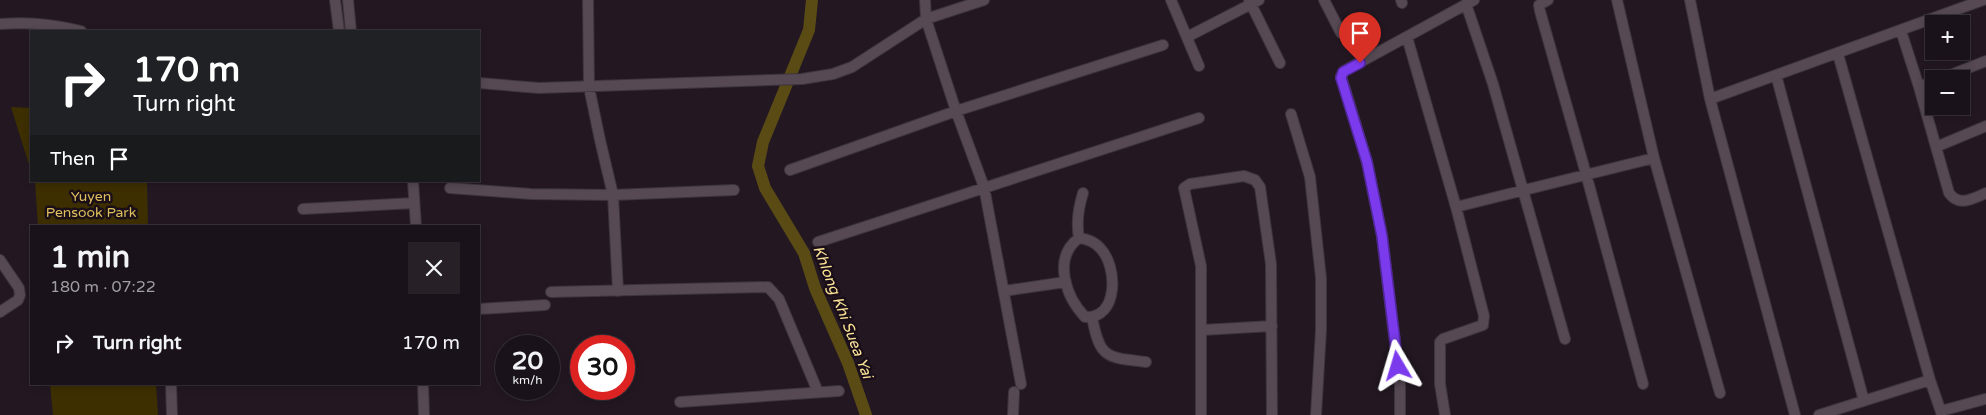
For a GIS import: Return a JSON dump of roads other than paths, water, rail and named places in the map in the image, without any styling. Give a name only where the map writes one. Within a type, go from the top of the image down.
[{"type":"street","points":[[335,0],[339,30]]},
{"type":"street","points":[[348,0],[351,30]]},
{"type":"street","points":[[588,0],[589,87],[613,195],[618,291]]},
{"type":"street","points":[[925,0],[926,19],[956,111],[984,187],[1004,291],[1017,388],[1012,415]]},
{"type":"street","points":[[480,83],[538,88],[589,87],[802,79],[833,74],[852,67],[926,19],[984,0]]},
{"type":"street","points":[[1170,0],[1199,66]]},
{"type":"street","points":[[1324,0],[1341,32]]},
{"type":"street","points":[[1548,0],[1539,5],[1540,11],[1643,384]]},
{"type":"street","points":[[1617,0],[1654,158],[1720,393]]},
{"type":"street","points":[[1690,0],[1710,99],[1795,415]]},
{"type":"street","points":[[1710,99],[1983,0]]},
{"type":"street","points":[[1187,37],[1253,1],[1280,63]]},
{"type":"street","points":[[1400,415],[1400,384],[1382,236],[1367,162],[1341,78],[1344,71],[1470,2],[1525,190],[1565,339]]},
{"type":"street","points":[[0,24],[34,22],[76,30]]},
{"type":"street","points":[[1901,31],[1949,193],[1956,201],[1963,202],[1986,193]]},
{"type":"street","points":[[1407,37],[1456,208],[1485,320],[1478,327],[1443,339],[1440,342],[1440,384],[1445,415]]},
{"type":"street","points":[[790,170],[956,111],[1163,45]]},
{"type":"street","points":[[1838,54],[1941,413],[1985,399]]},
{"type":"street","points":[[1963,70],[1986,61]]},
{"type":"street","points":[[1776,75],[1864,401]]},
{"type":"street","points":[[1919,87],[1925,85]]},
{"type":"street","points":[[1291,114],[1310,178],[1321,278],[1321,330],[1316,415]]},
{"type":"street","points":[[818,242],[1199,118]]},
{"type":"street","points":[[1936,147],[1986,126]]},
{"type":"street","points":[[1456,208],[1654,158]]},
{"type":"street","points":[[1201,415],[1201,266],[1184,188],[1190,184],[1244,176],[1255,180],[1260,187],[1271,264],[1272,415]]},
{"type":"street","points":[[413,182],[416,225]]},
{"type":"street","points":[[450,188],[532,194],[613,195],[734,190]]},
{"type":"street","points":[[1079,238],[1078,207],[1083,193]]},
{"type":"street","points":[[303,208],[414,203]]},
{"type":"street","points":[[1079,238],[1090,240],[1101,248],[1108,261],[1112,291],[1108,305],[1101,314],[1085,317],[1076,308],[1065,282],[1066,255],[1071,244],[1079,238]]},
{"type":"street","points":[[0,260],[19,288],[20,295],[18,300],[0,312]]},
{"type":"street","points":[[1004,291],[1065,282]]},
{"type":"street","points":[[551,292],[768,287],[779,299],[818,392]]},
{"type":"street","points":[[480,309],[545,305]]},
{"type":"street","points":[[1092,317],[1099,346],[1107,353],[1120,359],[1146,362]]},
{"type":"street","points":[[1202,330],[1272,326]]},
{"type":"street","points":[[1820,415],[1930,380]]},
{"type":"street","points":[[170,385],[172,415]]},
{"type":"street","points":[[423,385],[424,415]]},
{"type":"street","points":[[680,402],[839,391]]},
{"type":"waterway","name":"Khlong Khi Suea Yai","points":[[812,0],[809,30],[763,142],[758,166],[765,188],[804,253],[815,288],[848,363],[866,415]]},
{"type":"park label","name":"Yuyen Pensook Park","points":[[91,204]]}]
